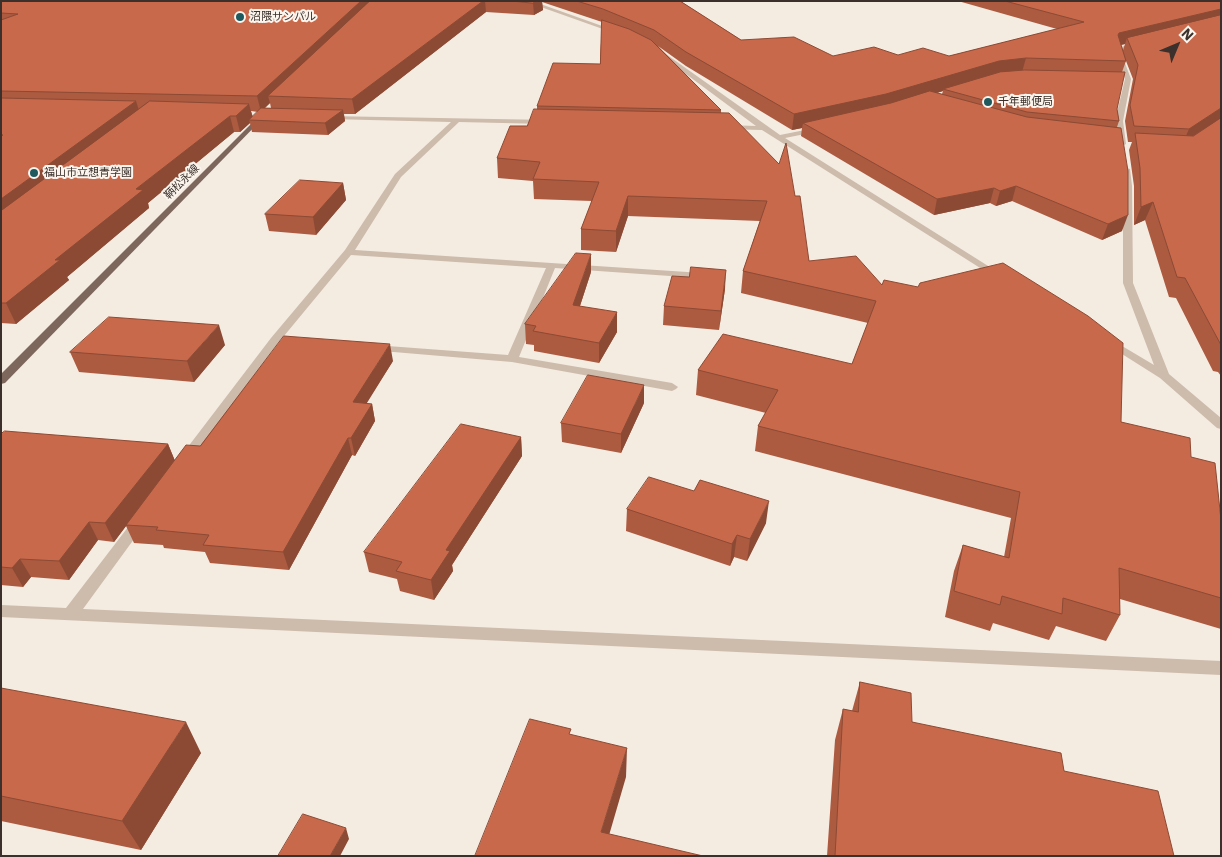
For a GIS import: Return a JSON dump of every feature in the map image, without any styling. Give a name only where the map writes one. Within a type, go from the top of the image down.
[{"type":"main road","name":"鞆松永線","points":[[1,381],[258,116],[271,112]]},
{"type":"street","points":[[526,1],[623,34]]},
{"type":"street","points":[[1155,40],[1117,49],[1128,79],[1119,121],[1121,147],[1128,186],[1128,283],[1164,376]]},
{"type":"street","points":[[651,46],[764,128],[1006,281]]},
{"type":"street","points":[[1118,78],[1128,79]]},
{"type":"street","points":[[321,117],[556,123]]},
{"type":"street","points":[[181,466],[275,340],[349,252],[398,176],[457,120]]},
{"type":"street","points":[[714,126],[764,128]]},
{"type":"street","points":[[780,137],[828,126]]},
{"type":"street","points":[[1121,147],[1132,146]]},
{"type":"street","points":[[349,252],[699,275]]},
{"type":"street","points":[[512,359],[552,264]]},
{"type":"street","points":[[1098,336],[1164,376],[1221,425]]},
{"type":"street","points":[[275,340],[295,342]]},
{"type":"street","points":[[364,347],[512,359],[672,387]]},
{"type":"street","points":[[70,615],[146,513]]},
{"type":"street","points":[[1,611],[1221,668]]},
{"type":"building","points":[[1,1],[361,1],[257,96],[1,91],[1,20],[18,14],[1,13]]},
{"type":"building","points":[[370,1],[483,1],[352,99],[268,96]]},
{"type":"building","points":[[512,1],[536,1],[533,3]]},
{"type":"building","points":[[577,1],[680,1],[741,40],[794,37],[833,56],[874,47],[898,55],[923,48],[949,56],[1084,22],[1005,1],[1221,1],[1221,9],[1119,33],[1126,61],[1026,58],[999,61],[886,94],[794,114],[686,52],[654,30],[603,9]]},
{"type":"building","points":[[1221,15],[1221,108],[1189,129],[1134,126],[1130,105],[1138,65],[1127,38]]},
{"type":"building","points":[[602,20],[629,29],[651,40],[721,110],[537,106],[553,63],[600,64]]},
{"type":"building","points":[[1025,70],[1125,72],[1117,109],[1119,121],[1027,112],[943,89],[1000,72]]},
{"type":"building","points":[[930,91],[1027,117],[1121,128],[1128,171],[1128,215],[1108,224],[1016,186],[1000,191],[994,188],[937,199],[803,123],[891,103]]},
{"type":"building","name":"福山市立想青学園","points":[[1,98],[136,101],[1,199],[1,136],[3,135],[1,135]]},
{"type":"building","points":[[150,101],[249,104],[236,116],[230,116],[136,189],[143,190],[55,260],[60,260],[6,303],[1,303],[1,211]]},
{"type":"building","points":[[261,108],[343,110],[325,123],[249,120]]},
{"type":"building","points":[[534,109],[729,113],[779,164],[786,143],[795,196],[800,196],[809,261],[856,256],[882,285],[884,280],[918,287],[920,283],[1003,263],[1088,316],[1123,343],[1121,422],[1190,438],[1191,457],[1215,463],[1221,520],[1221,598],[1119,568],[1120,615],[1063,598],[1062,614],[1002,596],[1000,605],[954,591],[963,545],[1009,558],[1020,492],[758,426],[778,390],[698,370],[723,334],[852,364],[876,301],[743,271],[767,201],[628,196],[616,231],[581,229],[599,182],[533,179],[540,162],[497,158],[510,126],[527,126]]},
{"type":"building","points":[[1221,118],[1221,345],[1185,278],[1177,277],[1153,202],[1141,207],[1140,168],[1135,133],[1193,136]]},
{"type":"building","points":[[300,180],[343,183],[313,217],[265,214]]},
{"type":"building","points":[[576,253],[591,254],[573,305],[617,312],[599,343],[533,331],[536,326],[525,324]]},
{"type":"building","points":[[691,267],[726,270],[721,311],[664,306],[672,276],[689,277]]},
{"type":"building","points":[[109,317],[219,325],[187,361],[70,352]]},
{"type":"building","points":[[284,336],[390,344],[353,402],[372,404],[351,438],[348,438],[283,552],[203,545],[209,535],[156,530],[158,527],[126,525],[186,445],[200,446]]},
{"type":"building","points":[[588,375],[644,385],[621,434],[561,423]]},
{"type":"building","points":[[461,424],[521,437],[446,550],[450,551],[431,580],[396,571],[402,562],[364,552]]},
{"type":"building","points":[[5,431],[168,444],[105,523],[89,522],[59,561],[20,559],[12,568],[1,567],[1,434]]},
{"type":"building","points":[[649,477],[694,491],[700,480],[769,501],[750,539],[737,535],[732,544],[627,509]]},
{"type":"building","points":[[860,682],[911,693],[912,722],[1061,753],[1064,771],[1158,791],[1174,856],[835,856],[843,709],[858,712]]},
{"type":"building","points":[[1,688],[186,722],[122,821],[1,796]]},
{"type":"building","points":[[530,719],[571,729],[569,734],[627,748],[601,832],[703,856],[475,856]]},
{"type":"building","points":[[303,814],[346,828],[330,856],[278,856]]},
{"type":"place","name":"沼隈サンパル","points":[[240,17]]},
{"type":"place","name":"千年郵便局","points":[[988,102]]},
{"type":"place","name":"福山市立想青学園","points":[[34,173]]}]
